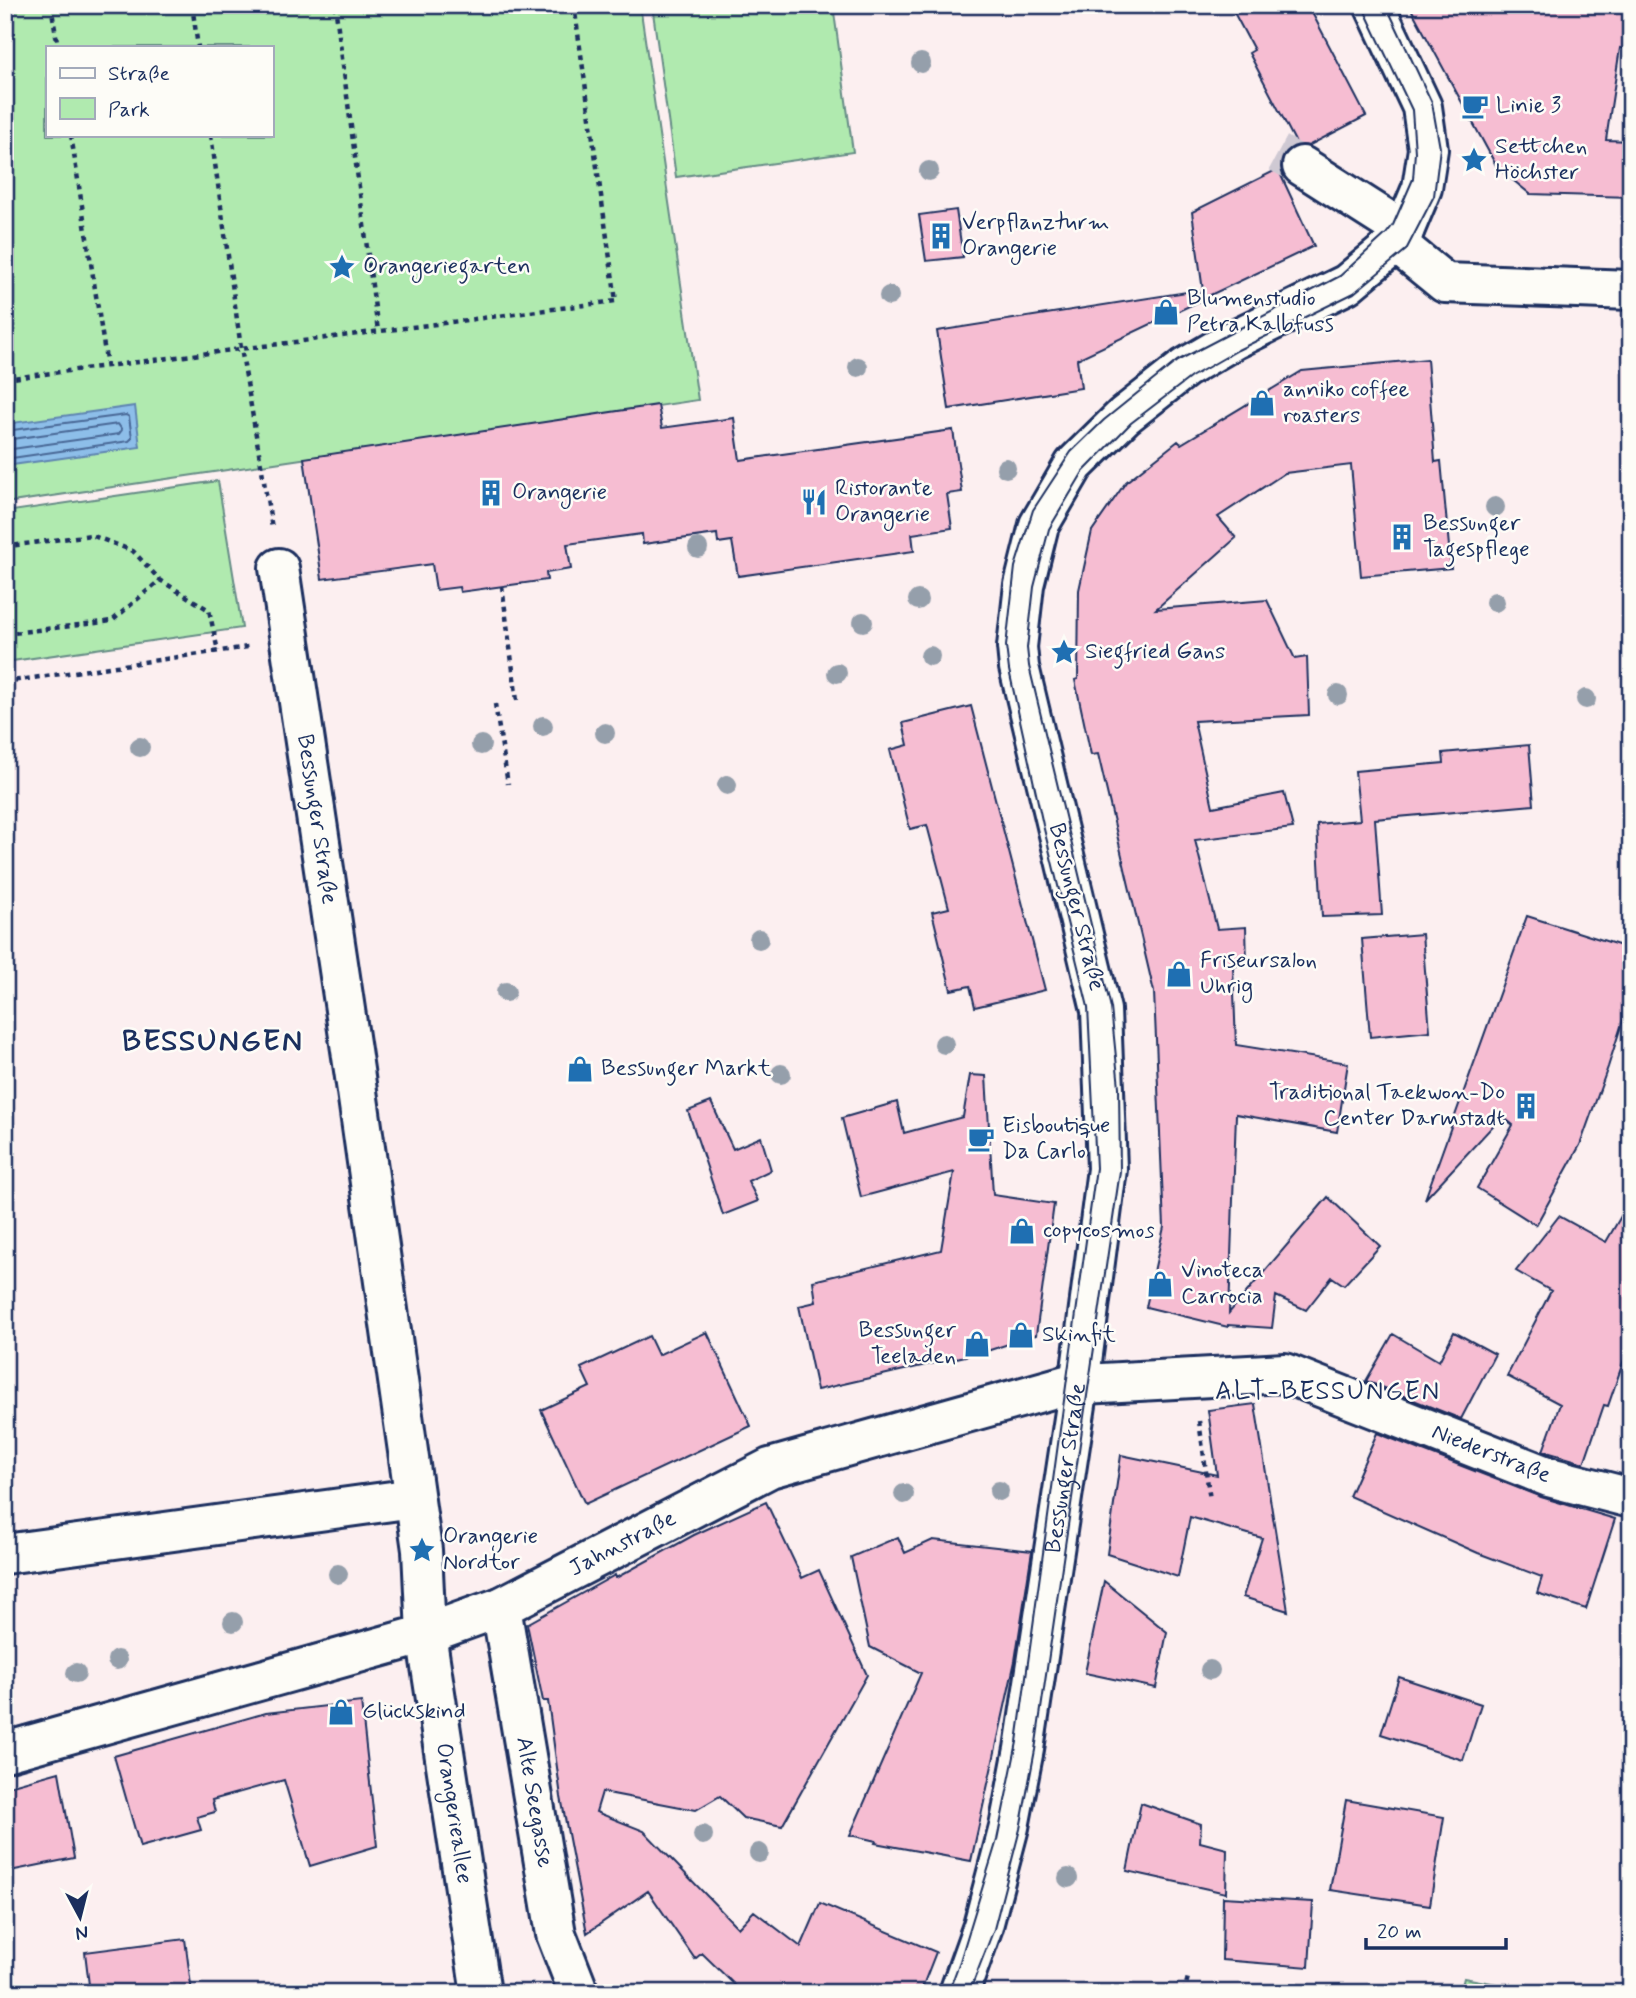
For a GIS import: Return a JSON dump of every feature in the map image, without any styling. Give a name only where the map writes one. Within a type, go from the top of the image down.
[{"type":"street","points":[[1374,5],[1422,107],[1428,149],[1422,188],[1400,237]]},
{"type":"street","points":[[1302,166],[1400,237],[1445,283],[1631,290]]},
{"type":"street","name":"Bessunger Straße","points":[[959,1993],[983,1926],[1009,1827],[1024,1749],[1079,1385],[1107,1169],[1101,1010],[1019,667],[1017,647],[1024,586],[1040,526],[1074,465],[1124,415],[1185,368],[1233,340],[1347,284],[1400,237]]},
{"type":"street","name":"Bessunger Straße","points":[[279,568],[354,1070],[414,1498]]},
{"type":"street","name":"Niederstraße","points":[[1079,1385],[1285,1373],[1549,1477],[1631,1498]]},
{"type":"street","name":"Jahnstraße","points":[[5,1752],[426,1634],[501,1607],[770,1468],[1066,1385],[1079,1385]]},
{"type":"street","points":[[5,1554],[414,1498]]},
{"type":"street","name":"Orangerieallee","points":[[414,1498],[422,1550],[426,1634],[481,1993]]},
{"type":"street","name":"Alte Seegasse","points":[[501,1607],[556,1934],[579,1993]]},
{"type":"path","points":[[51,5],[58,46]]},
{"type":"path","points":[[192,5],[198,46]]},
{"type":"path","points":[[335,5],[378,331]]},
{"type":"path","points":[[5,379],[616,301],[574,5]]},
{"type":"path","points":[[71,136],[107,366]]},
{"type":"path","points":[[211,136],[241,348],[279,568]]},
{"type":"path","points":[[5,544],[10,546],[91,535],[133,551],[160,580],[209,610],[218,651]]},
{"type":"path","points":[[5,634],[112,621],[160,580]]},
{"type":"path","points":[[502,586],[517,701]]},
{"type":"path","points":[[5,682],[291,642]]},
{"type":"path","points":[[495,704],[508,784]]},
{"type":"path","points":[[1193,1378],[1210,1500]]},
{"type":"path","points":[[1184,1993],[1188,1976]]},
{"type":"green space","name":"Orangeriegarten","points":[[5,5],[640,5],[698,400],[5,503]]},
{"type":"green space","points":[[652,5],[833,5],[853,152],[676,177]]},
{"type":"green space","points":[[218,481],[242,628],[5,662],[5,512]]},
{"type":"green space","points":[[1464,1978],[1546,1993],[1460,1993]]},
{"type":"water","points":[[135,406],[140,447],[5,466],[5,424]]},
{"type":"building","points":[[1230,5],[1308,5],[1366,116],[1308,146],[1297,145],[1249,53],[1254,50]]},
{"type":"building","points":[[1409,5],[1631,5],[1631,50],[1620,48],[1606,140],[1631,141],[1631,197],[1530,194],[1497,167]]},
{"type":"building","points":[[1278,169],[1314,246],[1204,298],[1192,212]]},
{"type":"building","name":"Verpflanzturm Orangerie","points":[[956,210],[963,257],[926,261],[919,215]]},
{"type":"building","points":[[1199,290],[1202,300],[1077,359],[1081,388],[949,409],[937,331]]},
{"type":"building","points":[[1427,359],[1435,462],[1441,461],[1451,568],[1361,576],[1351,465],[1285,473],[1218,517],[1236,538],[1156,609],[1267,600],[1295,659],[1307,657],[1309,715],[1194,721],[1213,807],[1284,793],[1293,828],[1195,840],[1217,929],[1246,927],[1247,964],[1233,966],[1236,1045],[1348,1063],[1337,1132],[1236,1114],[1229,1313],[1328,1197],[1380,1246],[1344,1285],[1332,1277],[1306,1310],[1276,1296],[1272,1328],[1228,1327],[1146,1307],[1164,1227],[1154,992],[1098,754],[1091,755],[1075,680],[1078,679],[1079,590],[1092,531],[1126,482],[1178,441],[1181,444],[1302,371]]},
{"type":"building","points":[[658,405],[662,428],[734,418],[740,460],[953,430],[962,492],[947,494],[952,528],[912,534],[914,551],[738,576],[732,541],[718,543],[717,534],[643,544],[642,534],[567,544],[571,569],[546,573],[547,580],[460,592],[459,587],[436,590],[432,564],[322,579],[304,458]]},
{"type":"building","points":[[971,706],[1045,990],[975,1007],[970,986],[951,990],[932,912],[949,908],[927,825],[910,829],[890,750],[908,745],[903,723]]},
{"type":"building","points":[[1529,745],[1534,805],[1375,819],[1382,915],[1322,917],[1317,824],[1360,820],[1355,771],[1444,763],[1443,753]]},
{"type":"building","name":"Traditional Taekwon-Do Center Darmstadt","points":[[1527,916],[1631,949],[1631,995],[1608,1067],[1580,1145],[1536,1225],[1477,1188],[1513,1125],[1502,1116],[1425,1199]]},
{"type":"building","points":[[1422,934],[1430,1031],[1370,1037],[1362,939]]},
{"type":"building","points":[[970,1075],[986,1076],[993,1195],[1054,1204],[1036,1335],[987,1351],[817,1390],[799,1306],[816,1302],[813,1281],[941,1250],[954,1172],[861,1197],[842,1118],[897,1102],[904,1133],[963,1117]]},
{"type":"building","points":[[711,1102],[733,1149],[761,1137],[771,1170],[748,1181],[758,1201],[723,1215],[688,1111]]},
{"type":"building","points":[[1631,1199],[1631,1339],[1608,1406],[1604,1405],[1584,1463],[1543,1451],[1560,1404],[1507,1376],[1551,1291],[1516,1271],[1559,1216],[1606,1242]]},
{"type":"building","points":[[707,1332],[751,1426],[585,1504],[541,1410],[590,1387],[581,1368],[649,1336],[658,1355]]},
{"type":"building","points":[[1454,1332],[1495,1354],[1461,1419],[1366,1381],[1393,1334],[1439,1361]]},
{"type":"building","points":[[1255,1404],[1288,1611],[1243,1597],[1262,1538],[1190,1517],[1178,1577],[1107,1554],[1121,1455],[1217,1475],[1208,1410]]},
{"type":"building","points":[[1377,1433],[1541,1497],[1615,1519],[1586,1609],[1537,1593],[1542,1577],[1478,1553],[1349,1496]]},
{"type":"building","points":[[766,1502],[802,1578],[819,1570],[867,1675],[782,1826],[743,1818],[720,1796],[696,1810],[602,1792],[596,1812],[644,1831],[738,1928],[754,1911],[801,1947],[820,1903],[936,1952],[920,1993],[743,1993],[702,1953],[695,1959],[648,1891],[587,1933],[561,1797],[548,1701],[543,1701],[527,1624],[615,1575],[616,1578],[694,1535]]},
{"type":"building","points":[[898,1537],[905,1553],[933,1540],[1032,1551],[1015,1661],[971,1861],[875,1843],[876,1841],[850,1835],[921,1673],[870,1647],[851,1557]]},
{"type":"building","points":[[1104,1581],[1167,1632],[1156,1688],[1085,1673]]},
{"type":"building","points":[[1399,1677],[1481,1704],[1463,1760],[1381,1734]]},
{"type":"building","points":[[361,1702],[377,1846],[310,1866],[284,1780],[212,1800],[215,1812],[197,1817],[201,1830],[140,1847],[114,1756],[266,1713]]},
{"type":"building","points":[[59,1772],[74,1858],[5,1872],[5,1787]]},
{"type":"building","points":[[1346,1800],[1444,1817],[1430,1905],[1330,1890]]},
{"type":"building","points":[[1141,1803],[1201,1824],[1200,1842],[1227,1849],[1226,1893],[1127,1871]]},
{"type":"building","points":[[1223,1897],[1313,1902],[1309,1967],[1222,1960]]},
{"type":"building","points":[[185,1939],[192,1993],[90,1993],[85,1952]]},
{"type":"tunnel","points":[[1278,153],[1302,166]]},
{"type":"tram line","points":[[948,1993],[997,1840],[1017,1742],[1096,1168],[1088,1007],[1043,825],[1009,670],[1006,646],[1015,567],[1033,510],[1071,452],[1104,420],[1177,361],[1340,276],[1393,225],[1413,179],[1415,152],[1412,110],[1362,5]]},
{"type":"tram line","points":[[969,1993],[994,1929],[1020,1829],[1035,1750],[1120,1171],[1119,1087],[1111,1008],[1029,666],[1027,648],[1034,587],[1049,529],[1083,472],[1131,423],[1191,377],[1238,350],[1354,293],[1406,250],[1434,196],[1440,148],[1432,103],[1386,5]]},
{"type":"place","name":"Linie 3","points":[[1475,106]]},
{"type":"place","name":"Settchen Höchster","points":[[1474,160]]},
{"type":"place","name":"Verpflanzturm Orangerie","points":[[941,236]]},
{"type":"place","name":"Orangeriegarten","points":[[342,267]]},
{"type":"place","name":"Blumenstudio Petra Kalbfuss","points":[[1166,312]]},
{"type":"place","name":"anniko coffee roasters","points":[[1262,403]]},
{"type":"place","name":"Orangerie","points":[[491,493]]},
{"type":"place","name":"Ristorante Orangerie","points":[[814,502]]},
{"type":"place","name":"Bessunger Tagespflege","points":[[1402,537]]},
{"type":"place","name":"Siegfried Gans","points":[[1064,652]]},
{"type":"place","name":"Friseursalon Uhrig","points":[[1179,974]]},
{"type":"place","name":"Bessunger Markt","points":[[580,1069]]},
{"type":"place","name":"Traditional Taekwon-Do Center Darmstadt","points":[[1526,1106]]},
{"type":"place","name":"Eisboutique Da Carlo","points":[[981,1139]]},
{"type":"place","name":"copycosmos","points":[[1022,1231]]},
{"type":"place","name":"Vinoteca Carrocia","points":[[1160,1284]]},
{"type":"place","name":"Skinfit","points":[[1021,1335]]},
{"type":"place","name":"Bessunger Teeladen","points":[[977,1344]]},
{"type":"place","name":"Orangerie Nordtor","points":[[422,1550]]},
{"type":"place","name":"Glückskind","points":[[341,1712]]},
{"type":"district","name":"BESSUNGEN","points":[[213,1041]]},
{"type":"district","name":"ALT-BESSUNGEN","points":[[1328,1392]]}]
